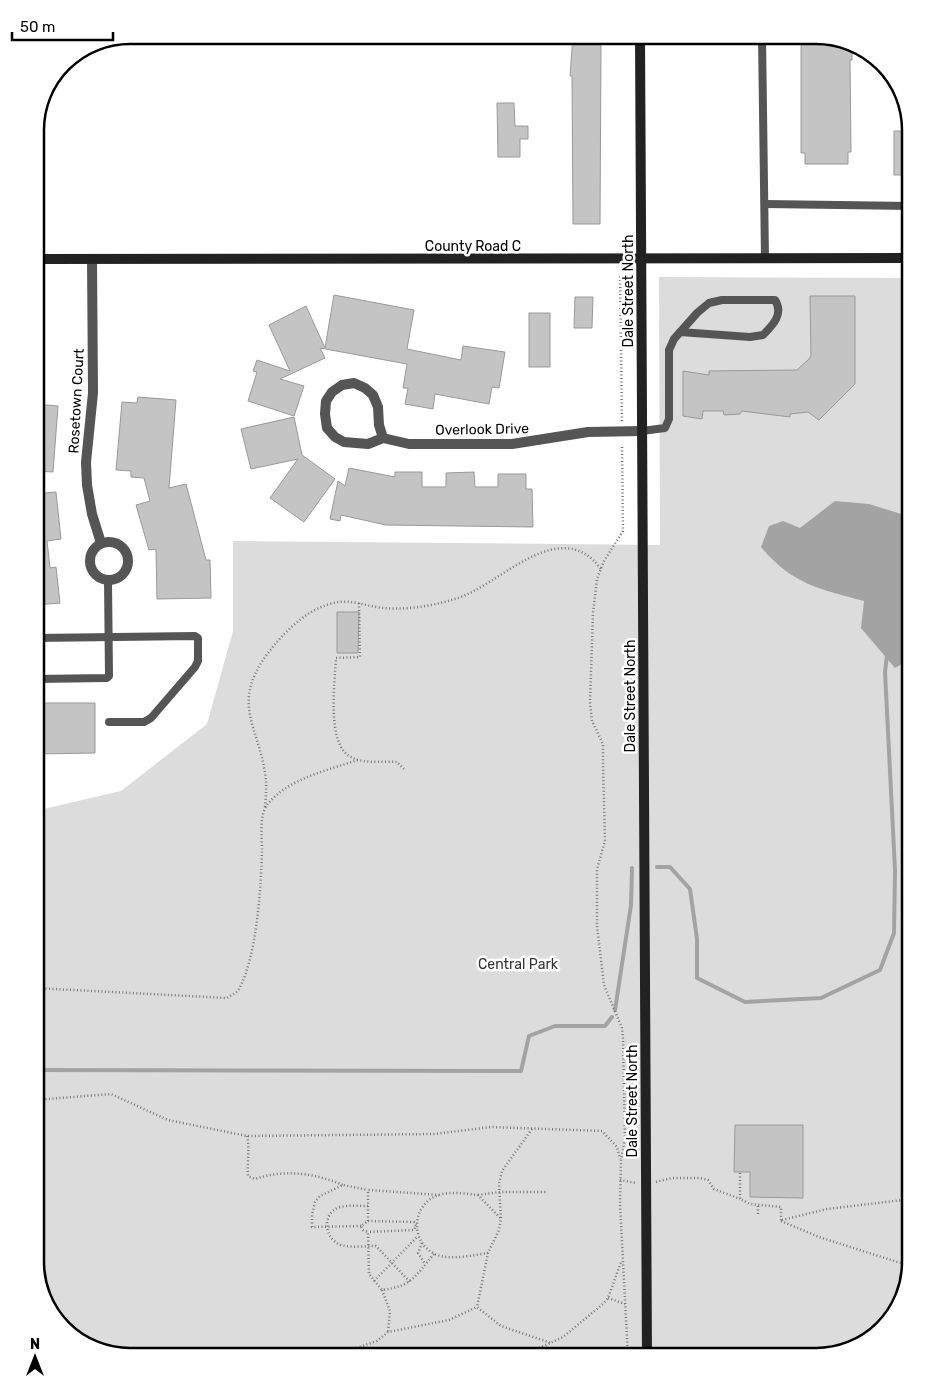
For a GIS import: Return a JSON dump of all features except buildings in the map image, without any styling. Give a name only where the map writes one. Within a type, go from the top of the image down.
[{"type":"main road","name":"Dale Street North","points":[[640,44],[647,1348]]},
{"type":"main road","name":"County Road C","points":[[44,259],[642,260],[902,258]]},
{"type":"street","name":"Rosetown Court","points":[[92,259],[93,392],[86,462],[87,485],[92,514],[101,544]]},
{"type":"street","name":"Overlook Drive","points":[[383,438],[378,407],[373,395],[354,383],[342,385],[332,392],[326,401],[327,428],[335,437],[344,442],[368,444],[383,438],[409,444],[512,444],[588,432],[642,432]]},
{"type":"street","points":[[117,543],[128,555],[126,570],[121,576],[108,580],[96,575],[90,562],[94,549],[101,544],[117,543]]},
{"type":"lane","points":[[762,44],[765,259]]},
{"type":"lane","points":[[765,204],[902,206]]},
{"type":"lane","points":[[642,432],[665,428],[670,419],[669,350],[680,332],[709,303],[722,300],[775,300],[779,306],[778,319],[763,335],[750,337],[680,332]]},
{"type":"lane","points":[[44,679],[107,678],[109,676],[108,580]]},
{"type":"lane","points":[[44,638],[195,636],[198,638],[198,661],[151,718],[144,722],[108,722]]},
{"type":"path","points":[[622,447],[623,531],[597,579],[593,613],[590,702],[592,721],[603,744],[605,841],[596,869],[597,926],[604,984],[622,1028],[623,1039],[625,1138],[620,1160],[620,1180],[622,1259],[628,1348]]},
{"type":"path","points":[[44,988],[227,998],[238,991],[248,967],[260,902],[262,820],[265,807],[265,773],[251,726],[247,704],[253,680],[264,658],[287,630],[313,612],[338,602],[359,603],[383,608],[419,608],[457,599],[521,561],[549,550],[575,548],[591,555],[601,569]]},
{"type":"path","points":[[359,603],[360,658],[336,658],[335,731],[340,748],[350,757],[358,760],[397,762],[405,770]]},
{"type":"path","points":[[265,807],[280,790],[326,770],[358,760]]},
{"type":"path","points":[[44,1099],[111,1094],[168,1120],[246,1136],[434,1134],[491,1127],[602,1130],[617,1147],[620,1160]]},
{"type":"path","points":[[477,1307],[488,1253],[499,1230],[501,1220],[500,1192],[502,1171],[532,1129]]},
{"type":"path","points":[[246,1136],[249,1146],[246,1158],[248,1176],[255,1179],[267,1174],[320,1175],[343,1185],[368,1190],[439,1195],[546,1192]]},
{"type":"path","points":[[740,1173],[740,1199]]},
{"type":"path","points":[[654,1183],[672,1178],[700,1178],[708,1180],[714,1189],[758,1206],[781,1207],[781,1221]]},
{"type":"path","points":[[620,1180],[636,1183]]},
{"type":"path","points":[[343,1185],[320,1196],[315,1202],[312,1214],[312,1227],[361,1226],[368,1221],[407,1221],[414,1222],[416,1226]]},
{"type":"path","points":[[368,1190],[368,1221]]},
{"type":"path","points":[[439,1195],[427,1202],[418,1214],[416,1226],[422,1243],[434,1254],[452,1257],[488,1253]]},
{"type":"path","points":[[478,1195],[501,1220]]},
{"type":"path","points":[[781,1221],[826,1209],[902,1200]]},
{"type":"path","points":[[368,1206],[339,1207],[330,1213],[327,1233],[332,1241],[343,1246],[376,1246],[410,1282]]},
{"type":"path","points":[[758,1206],[758,1214]]},
{"type":"path","points":[[781,1221],[819,1237],[902,1263]]},
{"type":"path","points":[[361,1226],[363,1230],[368,1232],[414,1230],[416,1226]]},
{"type":"path","points":[[368,1232],[369,1274],[382,1290],[390,1311],[388,1332]]},
{"type":"path","points":[[374,1281],[418,1236]]},
{"type":"path","points":[[422,1243],[418,1253],[425,1264]]},
{"type":"path","points":[[382,1290],[402,1287],[410,1282],[434,1254]]},
{"type":"path","points":[[540,1348],[551,1343],[579,1324],[608,1298],[622,1259]]},
{"type":"path","points":[[608,1298],[626,1304]]},
{"type":"path","points":[[356,1348],[377,1341],[388,1332],[449,1320],[477,1307]]},
{"type":"path","points":[[477,1307],[501,1326],[551,1343]]},
{"type":"green space","name":"Central Park","points":[[659,277],[902,278],[902,1274],[896,1295],[885,1315],[869,1331],[859,1337],[828,1348],[124,1348],[102,1344],[82,1334],[65,1319],[55,1305],[44,1274],[44,809],[121,791],[207,724],[233,631],[233,541],[660,545]]},
{"type":"shaded area","points":[[835,501],[869,504],[902,514],[902,664],[895,668],[861,628],[864,601],[833,593],[795,577],[772,559],[761,547],[769,526],[783,521],[800,528]]},
{"type":"waterway","points":[[657,867],[670,867],[690,889],[697,939],[697,978],[745,1002],[821,998],[880,970],[894,933],[895,870],[885,672],[887,655]]},
{"type":"waterway","points":[[615,1010],[631,905],[632,868]]},
{"type":"waterway","points":[[44,1070],[521,1071],[529,1036],[555,1026],[605,1026],[612,1017]]}]
